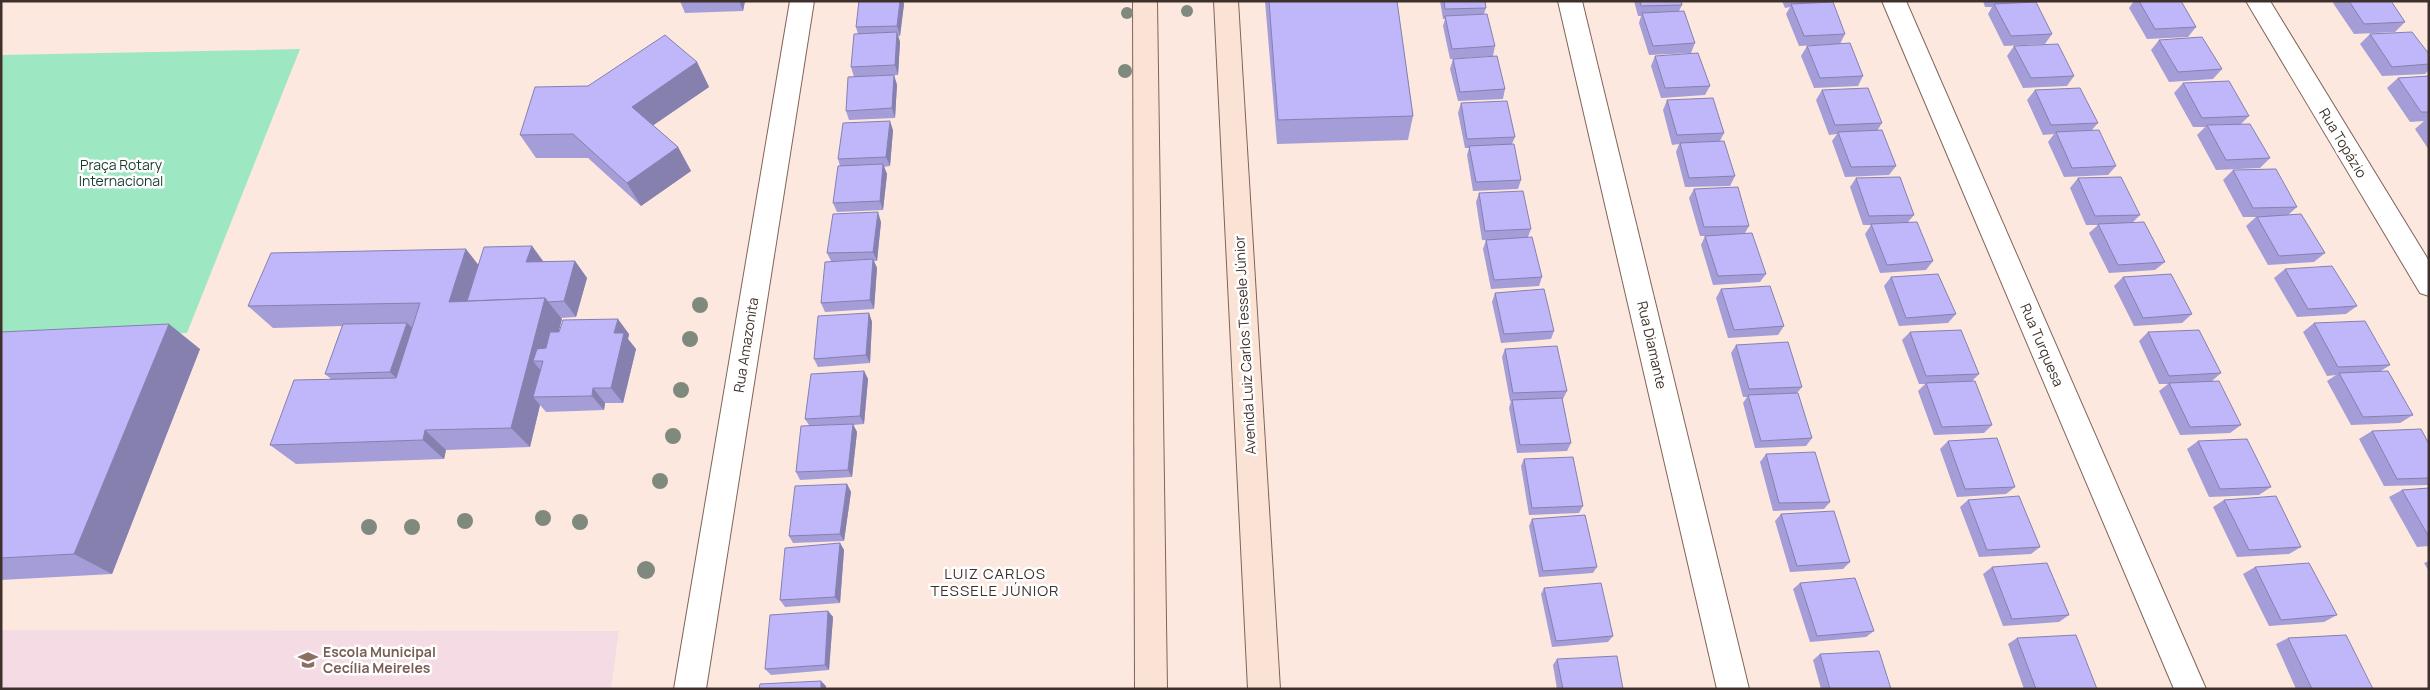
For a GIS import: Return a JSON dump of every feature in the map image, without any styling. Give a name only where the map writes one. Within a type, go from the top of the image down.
[{"type":"street","name":"Rua Amazonita","points":[[690,689],[802,1]]},
{"type":"street","points":[[1145,1],[1151,689]]},
{"type":"street","name":"Avenida Luiz Carlos Tessele Júnior","points":[[1226,1],[1264,689]]},
{"type":"street","name":"Rua Diamante","points":[[1570,1],[1734,689]]},
{"type":"street","name":"Rua Turquesa","points":[[1894,1],[2190,689]]},
{"type":"street","name":"Rua Topázio","points":[[2258,1],[2429,285]]},
{"type":"shaded area","name":"Escola Municipal Cecília Meireles","points":[[1,630],[619,631],[611,689],[1,689]]},
{"type":"green space","name":"Praça Rotary Internacional","points":[[300,49],[187,333],[21,344],[1,385],[1,55]]},
{"type":"building","points":[[859,1],[900,1],[897,26],[856,27]]},
{"type":"building","points":[[1269,1],[1397,1],[1413,116],[1278,120]]},
{"type":"building","points":[[1444,1],[1485,1],[1486,8],[1445,9]]},
{"type":"building","points":[[1640,1],[1681,1],[1682,5],[1641,6]]},
{"type":"building","points":[[2139,1],[2181,1],[2196,27],[2155,29]]},
{"type":"building","points":[[2349,1],[2391,1],[2405,22],[2364,24]]},
{"type":"building","points":[[1833,2],[1845,34],[1804,36],[1791,4]]},
{"type":"building","points":[[2036,2],[2052,34],[2011,36],[1994,4]]},
{"type":"building","points":[[1684,11],[1695,43],[1653,46],[1642,13]]},
{"type":"building","points":[[1487,14],[1495,46],[1452,49],[1445,16]]},
{"type":"building","points":[[897,32],[895,65],[851,67],[854,34]]},
{"type":"building","points":[[2412,32],[2429,54],[2429,64],[2392,67],[2370,34]]},
{"type":"building","points":[[665,35],[697,62],[632,107],[678,147],[627,183],[573,134],[520,135],[535,87],[588,86]]},
{"type":"building","points":[[2202,37],[2222,69],[2178,72],[2159,40]]},
{"type":"building","points":[[1850,43],[1863,76],[1820,78],[1807,46]]},
{"type":"building","points":[[2058,44],[2074,76],[2031,78],[2014,46]]},
{"type":"building","points":[[1698,53],[1710,86],[1665,88],[1655,56]]},
{"type":"building","points":[[1497,56],[1505,89],[1460,92],[1453,59]]},
{"type":"building","points":[[894,75],[892,108],[846,111],[848,77]]},
{"type":"building","points":[[2429,76],[2429,112],[2421,112],[2398,78]]},
{"type":"building","points":[[2229,81],[2249,116],[2202,118],[2183,83]]},
{"type":"building","points":[[1868,88],[1882,123],[1835,125],[1822,90]]},
{"type":"building","points":[[2080,88],[2098,123],[2051,125],[2035,90]]},
{"type":"building","points":[[1713,98],[1724,133],[1677,135],[1667,100]]},
{"type":"building","points":[[1507,101],[1515,137],[1467,139],[1461,103]]},
{"type":"building","points":[[890,121],[886,157],[838,159],[843,123]]},
{"type":"building","points":[[2250,124],[2270,158],[2226,160],[2207,125]]},
{"type":"building","points":[[1882,130],[1896,166],[1851,167],[1838,132]]},
{"type":"building","points":[[2099,130],[2116,166],[2072,168],[2056,132]]},
{"type":"building","points":[[1724,141],[1735,176],[1689,178],[1680,143]]},
{"type":"building","points":[[1514,144],[1521,180],[1476,182],[1469,146]]},
{"type":"building","points":[[883,164],[880,201],[833,203],[838,166]]},
{"type":"building","points":[[2276,169],[2297,207],[2253,208],[2233,170]]},
{"type":"building","points":[[1900,177],[1914,215],[1869,216],[1856,178]]},
{"type":"building","points":[[2121,177],[2140,215],[2095,216],[2078,178]]},
{"type":"building","points":[[1738,187],[1749,226],[1704,227],[1694,189]]},
{"type":"building","points":[[1523,191],[1531,229],[1485,231],[1479,193]]},
{"type":"building","points":[[878,212],[873,252],[827,253],[833,214]]},
{"type":"building","points":[[2301,214],[2325,253],[2279,256],[2257,217]]},
{"type":"building","points":[[1917,222],[1933,261],[1887,265],[1871,224]]},
{"type":"building","points":[[2144,222],[2165,262],[2118,265],[2098,224]]},
{"type":"building","points":[[1752,233],[1766,274],[1718,276],[1705,236]]},
{"type":"building","points":[[1532,237],[1542,277],[1494,280],[1486,240]]},
{"type":"building","points":[[532,246],[526,262],[575,261],[564,301],[548,302],[545,298],[467,301],[484,247]]},
{"type":"building","points":[[466,249],[449,302],[545,298],[511,428],[425,430],[423,440],[270,445],[294,380],[396,378],[420,303],[248,306],[271,253]]},
{"type":"building","points":[[873,259],[870,300],[821,303],[825,262]]},
{"type":"building","points":[[2332,266],[2357,306],[2308,309],[2285,269]]},
{"type":"building","points":[[1938,274],[1956,314],[1906,318],[1891,277]]},
{"type":"building","points":[[2171,274],[2192,314],[2143,318],[2123,277]]},
{"type":"building","points":[[1770,286],[1784,326],[1734,330],[1721,289]]},
{"type":"building","points":[[1544,289],[1554,331],[1504,334],[1495,293]]},
{"type":"building","points":[[869,313],[866,355],[814,359],[818,316]]},
{"type":"building","points":[[618,319],[614,333],[624,333],[611,388],[593,388],[592,396],[533,397],[543,361],[533,361],[537,349],[546,348],[550,332],[559,332],[563,320]]},
{"type":"building","points":[[2365,321],[2390,365],[2338,367],[2314,323]]},
{"type":"building","points":[[407,323],[390,372],[325,374],[343,324]]},
{"type":"building","points":[[169,324],[74,554],[1,558],[1,332]]},
{"type":"building","points":[[1961,330],[1979,374],[1926,376],[1910,332]]},
{"type":"building","points":[[2199,330],[2221,373],[2169,376],[2148,332]]},
{"type":"building","points":[[1788,342],[1802,387],[1749,389],[1736,345]]},
{"type":"building","points":[[1557,346],[1567,391],[1513,393],[1505,349]]},
{"type":"building","points":[[864,371],[860,416],[805,419],[811,374]]},
{"type":"building","points":[[2388,371],[2413,415],[2363,417],[2339,373]]},
{"type":"building","points":[[1975,381],[1992,425],[1942,427],[1926,383]]},
{"type":"building","points":[[2219,381],[2241,425],[2190,427],[2169,383]]},
{"type":"building","points":[[1798,393],[1812,438],[1761,441],[1748,395]]},
{"type":"building","points":[[1562,398],[1571,443],[1520,445],[1512,400]]},
{"type":"building","points":[[853,424],[848,470],[796,472],[801,426]]},
{"type":"building","points":[[2421,429],[2429,444],[2429,478],[2397,479],[2372,431]]},
{"type":"building","points":[[1997,438],[2015,487],[1965,489],[1948,441]]},
{"type":"building","points":[[2247,439],[2271,487],[2220,489],[2198,441]]},
{"type":"building","points":[[1815,452],[1830,502],[1779,503],[1766,454]]},
{"type":"building","points":[[1573,457],[1583,506],[1532,508],[1524,459]]},
{"type":"building","points":[[847,484],[840,534],[789,536],[795,486]]},
{"type":"building","points":[[2429,488],[2429,537],[2402,490]]},
{"type":"building","points":[[2019,496],[2040,547],[1987,550],[1968,500]]},
{"type":"building","points":[[2276,496],[2301,547],[2249,550],[2224,500]]},
{"type":"building","points":[[1834,511],[1850,562],[1797,566],[1781,514]]},
{"type":"building","points":[[1585,515],[1597,567],[1543,571],[1532,519]]},
{"type":"building","points":[[840,543],[835,597],[780,600],[785,548]]},
{"type":"building","points":[[2047,563],[2069,615],[2012,619],[1992,567]]},
{"type":"building","points":[[2309,563],[2337,615],[2281,620],[2255,567]]},
{"type":"building","points":[[1855,578],[1874,631],[1817,636],[1800,583]]},
{"type":"building","points":[[1601,583],[1613,636],[1556,641],[1544,588]]},
{"type":"building","points":[[828,611],[825,665],[765,669],[770,615]]},
{"type":"building","points":[[2076,635],[2097,689],[2036,689],[2017,638]]},
{"type":"building","points":[[2346,635],[2373,689],[2312,689],[2288,638]]},
{"type":"building","points":[[1879,651],[1891,689],[1830,689],[1820,654]]},
{"type":"building","points":[[1617,656],[1623,689],[1563,689],[1557,659]]},
{"type":"building","points":[[821,681],[821,689],[759,689],[760,684]]},
{"type":"place","name":"Escola Municipal Cecília Meireles","points":[[308,660]]},
{"type":"district","name":"LUIZ CARLOS TESSELE JÚNIOR","points":[[995,582]]}]
